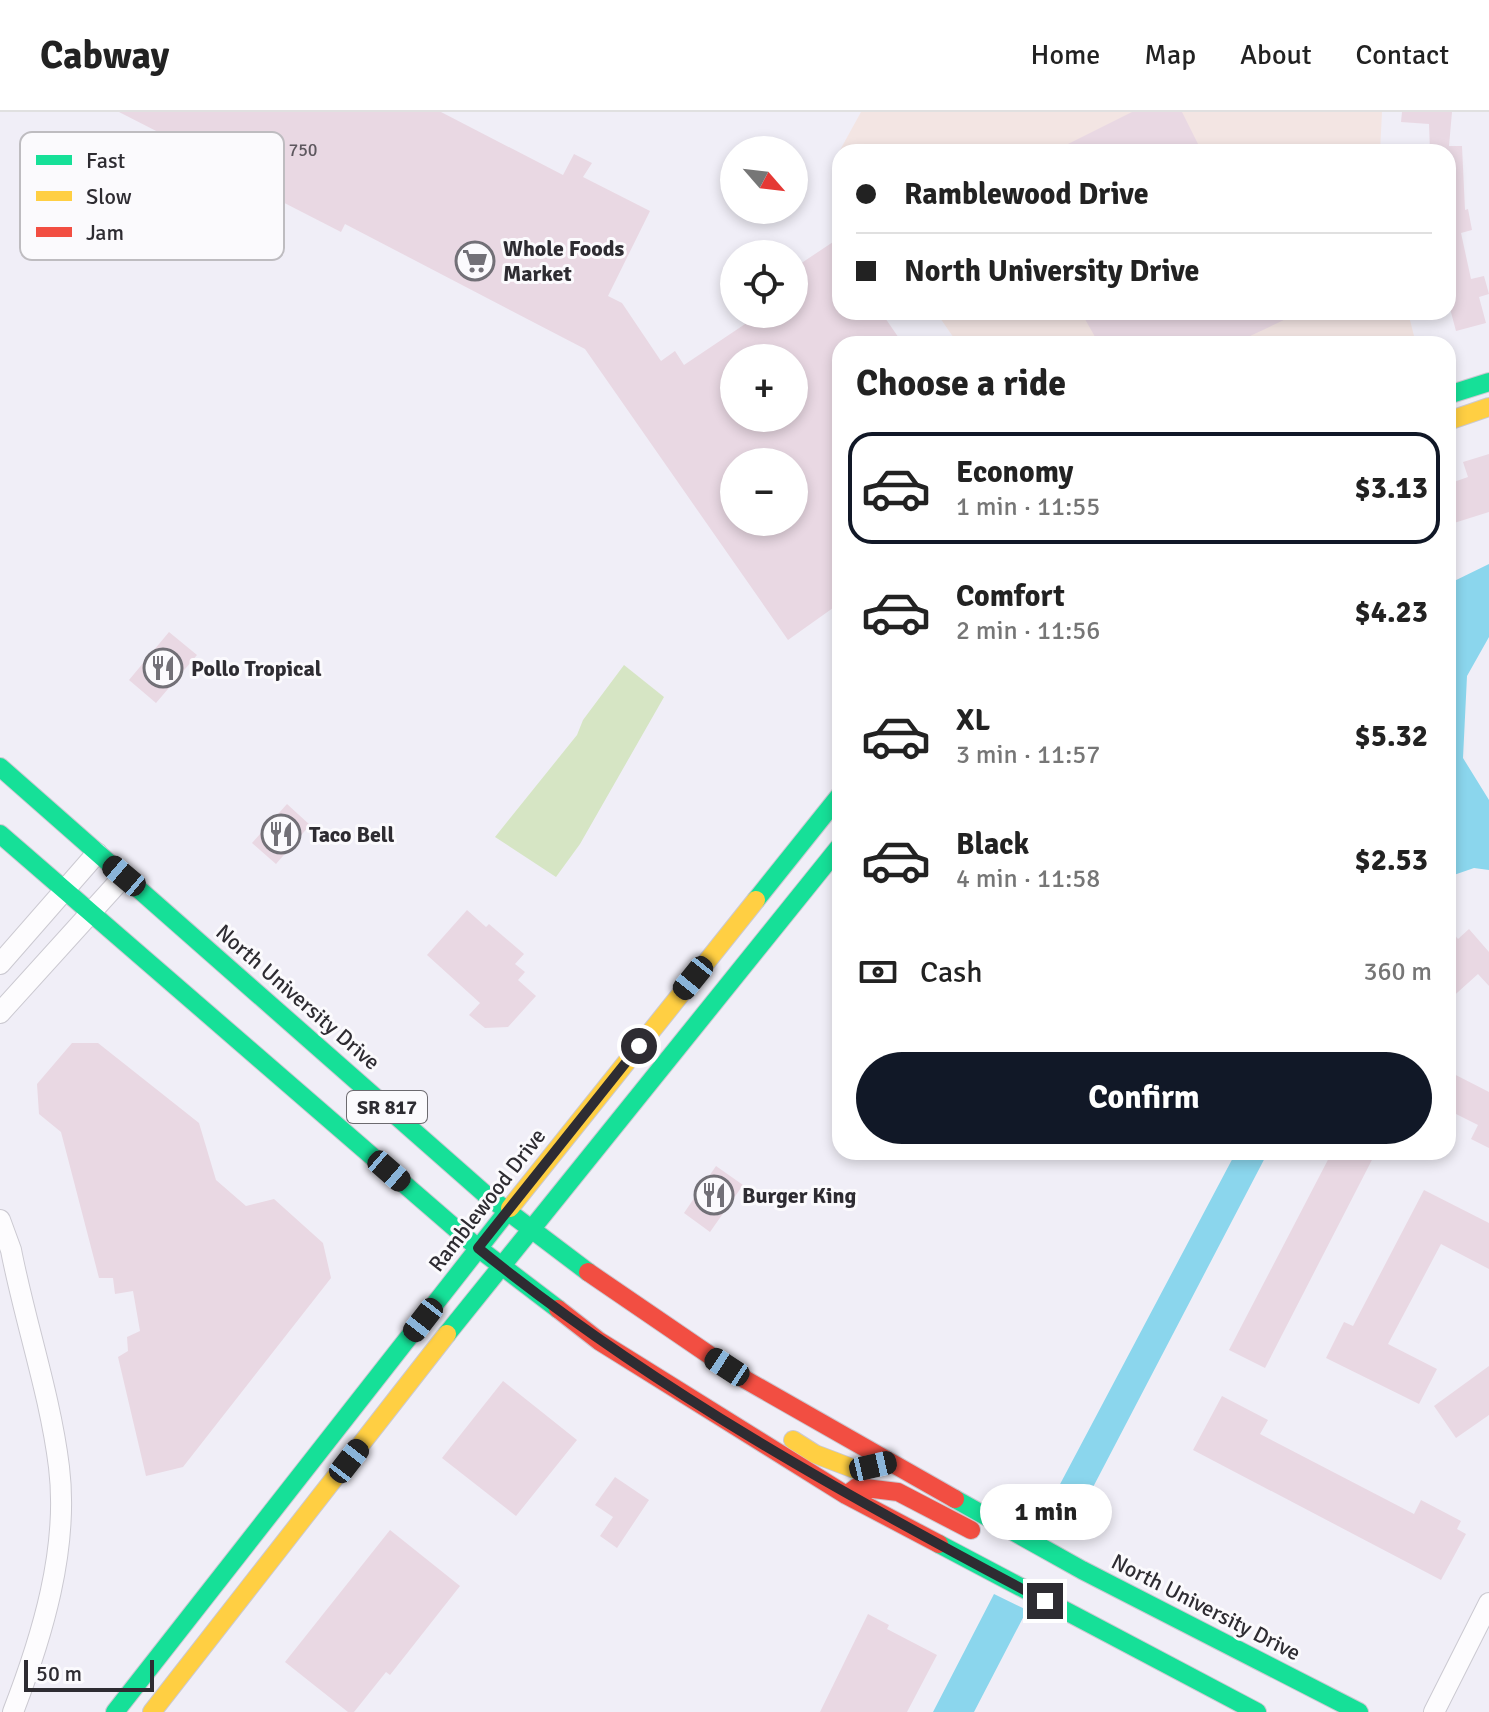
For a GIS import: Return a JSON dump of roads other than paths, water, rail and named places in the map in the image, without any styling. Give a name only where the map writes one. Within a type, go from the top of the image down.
[{"type":"main road","points":[[1456,392],[1489,382]]},
{"type":"main road","points":[[1456,418],[1489,407]]},
{"type":"main road","name":"North University Drive","points":[[0,767],[507,1212],[633,1306],[746,1380],[1082,1570],[1359,1712]]},
{"type":"main road","name":"Ramblewood Drive","points":[[115,1712],[478,1248],[832,805]]},
{"type":"main road","name":"SR 817","points":[[0,834],[500,1267],[599,1341],[846,1495],[1257,1712]]},
{"type":"main road","points":[[152,1712],[500,1267],[532,1232],[832,856]]},
{"type":"main road","points":[[726,1421],[776,1430],[815,1454],[857,1470],[890,1462]]},
{"type":"main road","points":[[846,1495],[857,1487],[898,1492],[1053,1572],[1082,1570]]},
{"type":"street","points":[[0,964],[97,853]]},
{"type":"street","points":[[0,1013],[124,876]]},
{"type":"street","points":[[0,1220],[11,1250],[54,1438],[61,1499],[49,1595],[32,1663],[13,1712]]},
{"type":"street","points":[[1434,1712],[1489,1603]]},
{"type":"water","points":[[1489,564],[1489,637],[1467,676],[1463,758],[1489,800],[1489,870],[1474,868],[1456,874],[1456,580]]},
{"type":"water","points":[[1232,1160],[1264,1160],[1067,1537],[1040,1522]]},
{"type":"water","points":[[994,1594],[1027,1610],[974,1712],[933,1712]]},
{"type":"place","name":"Whole Foods Market","points":[[475,261]]},
{"type":"place","name":"Pollo Tropical","points":[[163,668]]},
{"type":"place","name":"Taco Bell","points":[[281,834]]},
{"type":"place","name":"Burger King","points":[[714,1195]]}]
